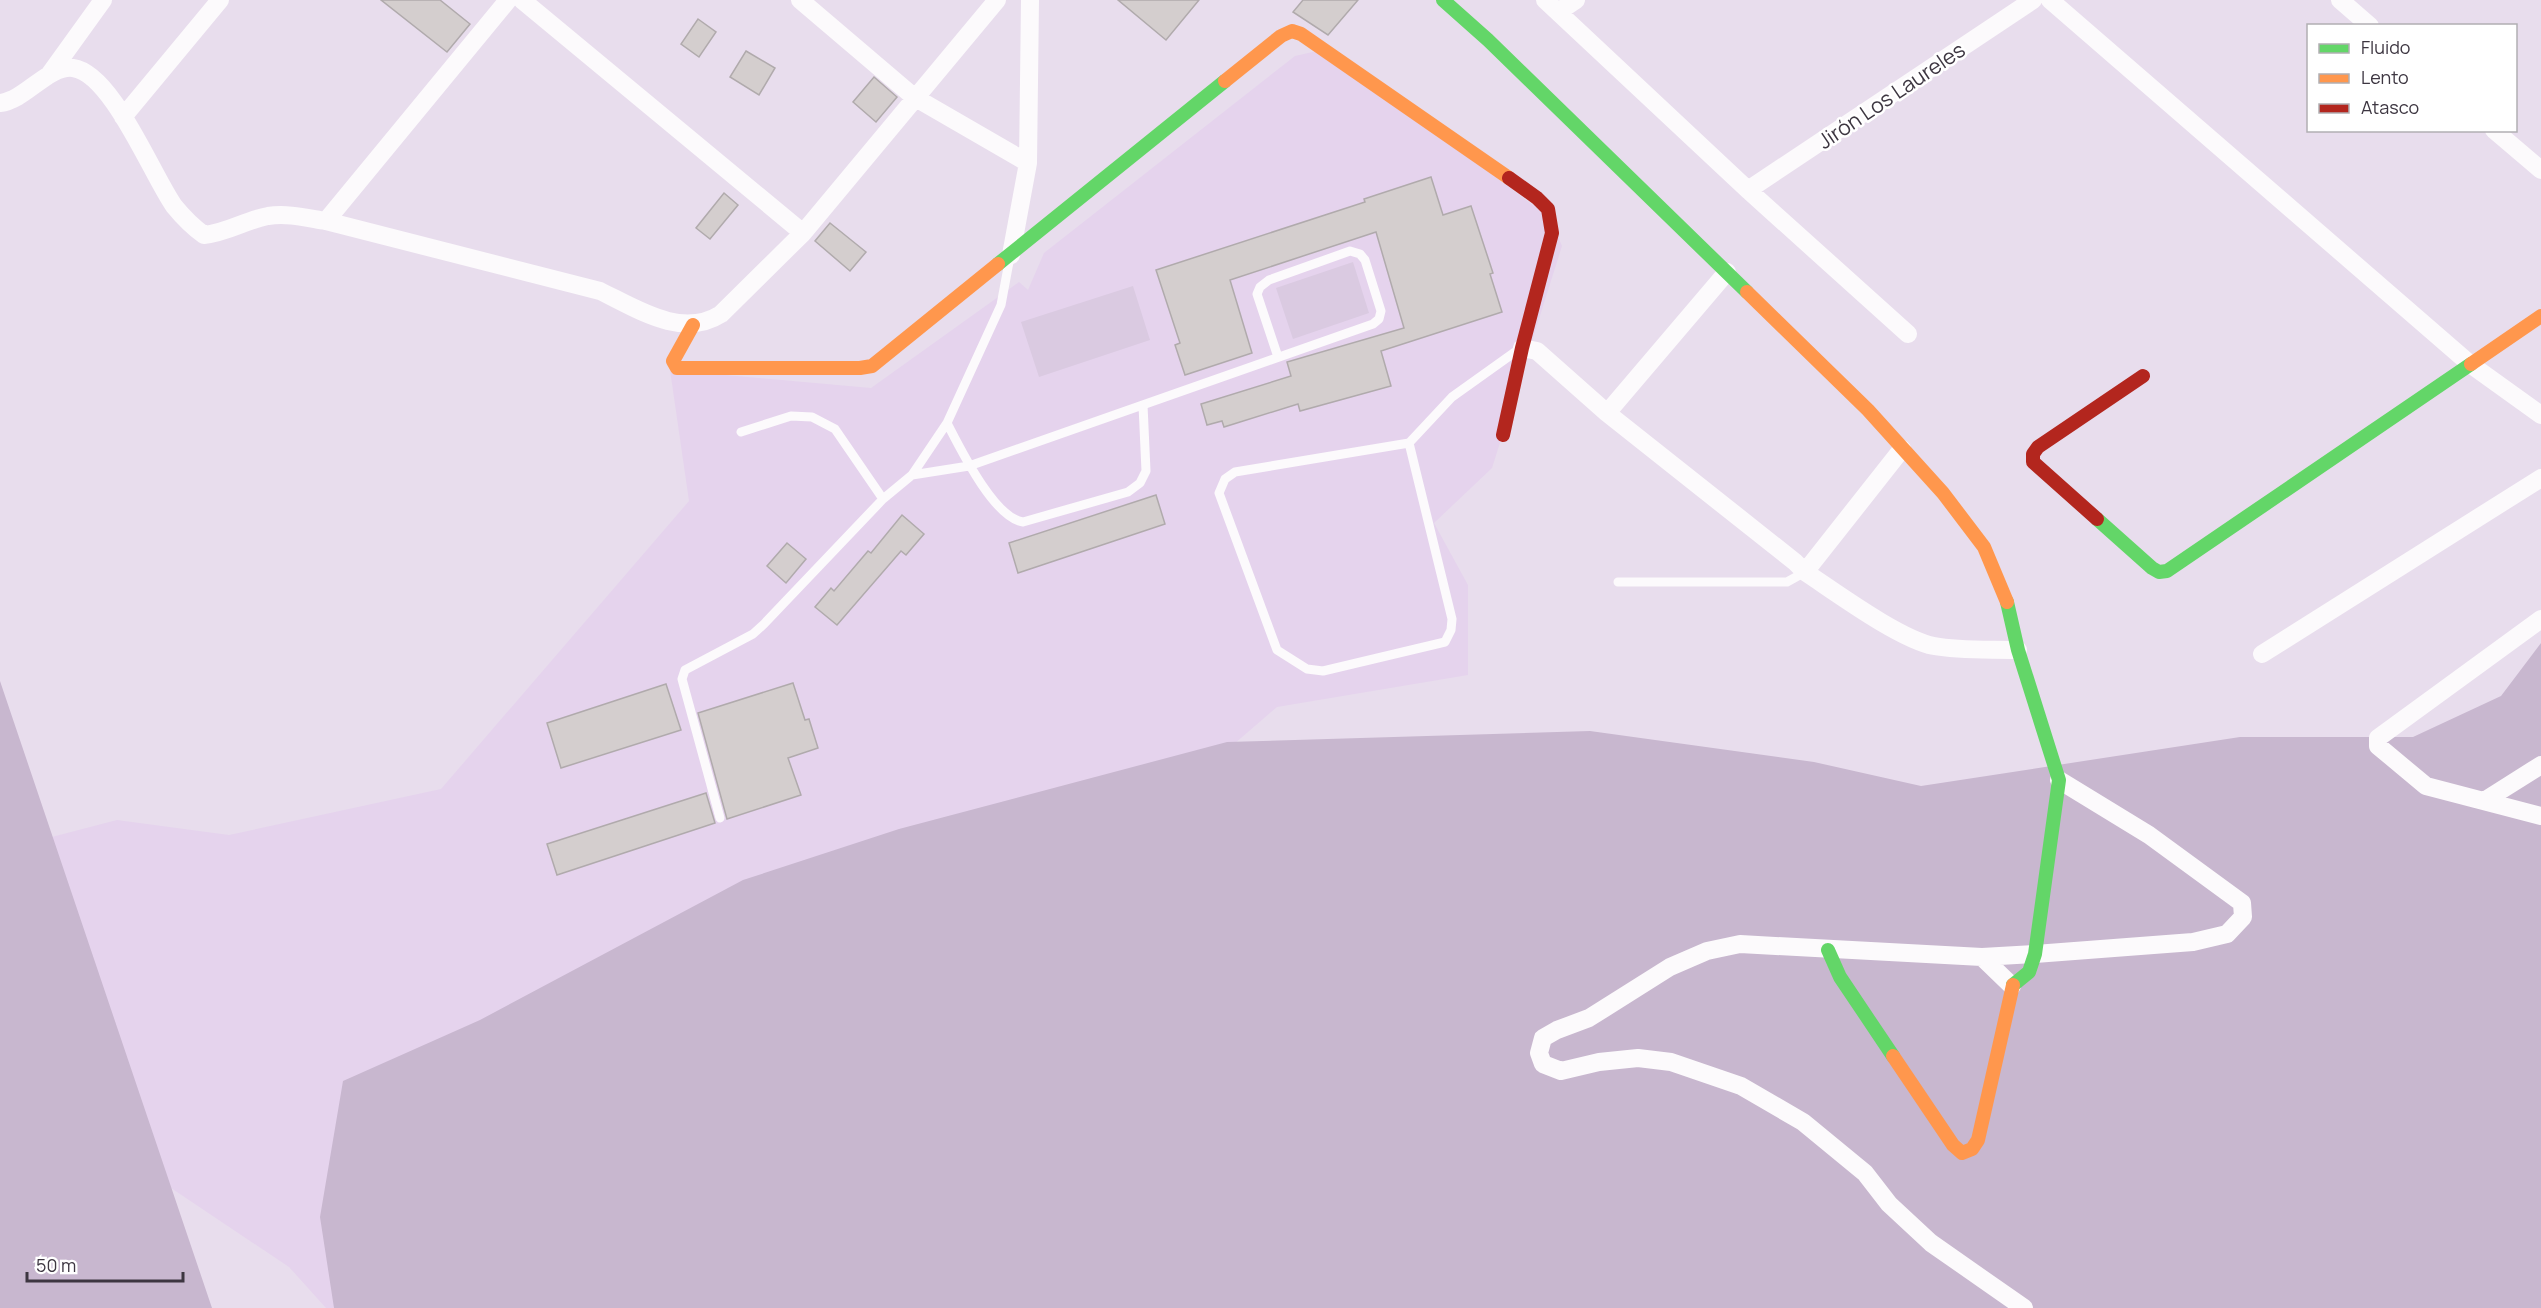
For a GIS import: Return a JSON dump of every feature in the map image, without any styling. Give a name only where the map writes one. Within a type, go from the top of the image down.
[{"type":"street","points":[[0,103],[12,102],[48,75],[104,0]]},
{"type":"street","points":[[123,117],[220,0]]},
{"type":"street","points":[[326,221],[508,0]]},
{"type":"street","points":[[522,0],[803,233]]},
{"type":"street","points":[[800,0],[914,97],[1028,163]]},
{"type":"street","points":[[48,75],[71,67],[84,72],[113,100],[174,205],[190,224],[204,235],[220,233],[268,216],[290,215],[326,221],[600,291],[642,312],[675,323],[693,325],[710,321],[722,314],[803,233],[997,0]]},
{"type":"street","points":[[1011,255],[1028,163],[1030,0]]},
{"type":"street","points":[[1443,0],[1488,40],[1868,410],[1943,494],[1984,547],[2008,605],[2018,650],[2059,780],[2035,954],[2028,972],[2012,986],[1978,1140],[1968,1153],[1962,1153],[1953,1145],[1839,977],[1828,950]]},
{"type":"street","points":[[1545,0],[1748,190],[1908,334]]},
{"type":"street","points":[[1558,12],[1576,0]]},
{"type":"street","name":"Jirón Los Laureles","points":[[1748,190],[2033,0]]},
{"type":"street","points":[[2050,0],[2470,364],[2541,416]]},
{"type":"street","points":[[2340,0],[2368,24]]},
{"type":"street","points":[[693,325],[673,361],[677,368],[860,368],[872,366],[1281,36],[1292,31],[1301,34],[1527,191],[1548,209],[1552,233],[1522,348],[1503,435]]},
{"type":"street","points":[[2496,132],[2541,170]]},
{"type":"street","points":[[1607,413],[1727,272]]},
{"type":"street","points":[[2143,376],[2038,447],[2033,454],[2033,462],[2159,572],[2167,571],[2541,316]]},
{"type":"street","points":[[1522,348],[1537,351],[1607,413],[1795,562],[1804,572],[1915,640],[1934,646],[2018,650]]},
{"type":"street","points":[[1804,572],[1902,449]]},
{"type":"street","points":[[2262,654],[2541,478]]},
{"type":"street","points":[[2541,619],[2378,738],[2377,742],[2378,746],[2426,786],[2541,816]]},
{"type":"street","points":[[2484,801],[2541,765]]},
{"type":"street","points":[[2024,1308],[1931,1243],[1889,1204],[1865,1173],[1803,1122],[1742,1086],[1671,1062],[1638,1058],[1599,1062],[1561,1071],[1543,1064],[1539,1053],[1544,1038],[1557,1029],[1589,1018],[1670,967],[1707,951],[1740,944],[1982,957],[2193,942],[2227,934],[2243,917],[2242,903],[2150,835],[2059,780]]},
{"type":"street","points":[[1982,957],[2012,986]]},
{"type":"lane","points":[[912,475],[969,466],[1373,324],[1379,319],[1381,311],[1365,260],[1360,254],[1350,251],[1269,280],[1260,287],[1257,294],[1278,357]]},
{"type":"lane","points":[[720,818],[682,679],[686,670],[753,634],[883,500],[912,475],[947,423],[1001,305],[1011,255]]},
{"type":"lane","points":[[1409,443],[1452,619],[1451,630],[1445,642],[1323,671],[1307,669],[1276,650],[1219,493],[1225,479],[1235,472],[1409,443],[1452,397],[1522,348]]},
{"type":"lane","points":[[947,423],[969,466],[1004,513],[1014,521],[1023,522],[1128,492],[1140,483],[1146,471],[1143,405]]},
{"type":"lane","points":[[741,432],[791,416],[812,417],[835,429],[883,500]]},
{"type":"lane","points":[[1618,582],[1787,582],[1804,572]]},
{"type":"shaded area","points":[[1326,49],[1550,218],[1562,246],[1492,468],[1434,523],[1468,585],[1468,675],[1277,707],[1074,882],[1261,1308],[326,1308],[289,1267],[104,1143],[21,845],[117,820],[229,835],[441,789],[689,501],[670,370],[871,388],[1019,282],[1028,290],[1044,253],[1295,56]]},
{"type":"shaded area","points":[[1353,262],[1369,313],[1293,339],[1276,288]]},
{"type":"shaded area","points":[[1133,286],[1150,340],[1039,377],[1021,322]]},
{"type":"shaded area","points":[[2541,643],[2541,1308],[334,1308],[320,1217],[343,1081],[480,1020],[743,880],[899,829],[1227,742],[1590,731],[1814,762],[1921,786],[2240,737],[2413,737],[2501,696]]},
{"type":"shaded area","points":[[0,681],[212,1308],[0,1308]]},
{"type":"building","points":[[381,0],[440,0],[470,24],[447,52]]},
{"type":"building","points":[[1118,0],[1199,0],[1166,40]]},
{"type":"building","points":[[1303,0],[1358,0],[1328,35],[1293,12]]},
{"type":"building","points":[[698,19],[716,32],[699,57],[681,44]]},
{"type":"building","points":[[746,51],[775,68],[759,95],[730,77]]},
{"type":"building","points":[[874,77],[897,97],[876,122],[853,102]]},
{"type":"building","points":[[1431,177],[1443,215],[1471,206],[1493,273],[1490,274],[1502,312],[1381,351],[1391,386],[1300,411],[1298,404],[1224,427],[1222,421],[1207,425],[1201,404],[1291,376],[1287,362],[1404,328],[1376,232],[1230,280],[1252,353],[1185,375],[1175,345],[1180,343],[1156,270],[1365,202],[1364,199]]},
{"type":"building","points":[[724,193],[738,205],[710,239],[696,228]]},
{"type":"building","points":[[830,223],[866,252],[850,271],[815,241]]},
{"type":"building","points":[[1156,495],[1165,524],[1018,573],[1009,543]]},
{"type":"building","points":[[902,515],[924,534],[906,555],[901,551],[837,625],[815,607],[831,588],[834,591],[868,551],[871,553]]},
{"type":"building","points":[[787,543],[806,559],[786,583],[767,566]]},
{"type":"building","points":[[793,683],[805,720],[809,719],[818,748],[788,758],[801,795],[727,819],[698,713]]},
{"type":"building","points":[[666,684],[681,730],[561,768],[547,723]]},
{"type":"building","points":[[706,793],[715,823],[557,875],[547,844]]},
{"type":"traffic: fast","points":[[1443,0],[1488,40],[1747,292]]},
{"type":"traffic: fast","points":[[998,264],[1225,81]]},
{"type":"traffic: fast","points":[[2097,519],[2152,568],[2159,572],[2167,571],[2471,364]]},
{"type":"traffic: fast","points":[[2007,602],[2018,650],[2059,780],[2035,954],[2029,972],[2013,985]]},
{"type":"traffic: fast","points":[[1828,950],[1840,977],[1893,1056]]},
{"type":"traffic: slow","points":[[1225,81],[1281,36],[1292,31],[1301,34],[1509,178]]},
{"type":"traffic: slow","points":[[693,325],[673,361],[677,368],[860,368],[872,366],[998,264]]},
{"type":"traffic: slow","points":[[1747,292],[1868,410],[1943,493],[1984,547],[2007,602]]},
{"type":"traffic: slow","points":[[2471,364],[2541,316]]},
{"type":"traffic: slow","points":[[1893,1056],[1953,1145],[1962,1153],[1972,1149],[1978,1140],[2013,985]]},
{"type":"traffic: jam","points":[[1503,435],[1522,348],[1552,233],[1548,209],[1509,178]]},
{"type":"traffic: jam","points":[[2097,519],[2033,462],[2033,454],[2038,447],[2143,376]]}]
